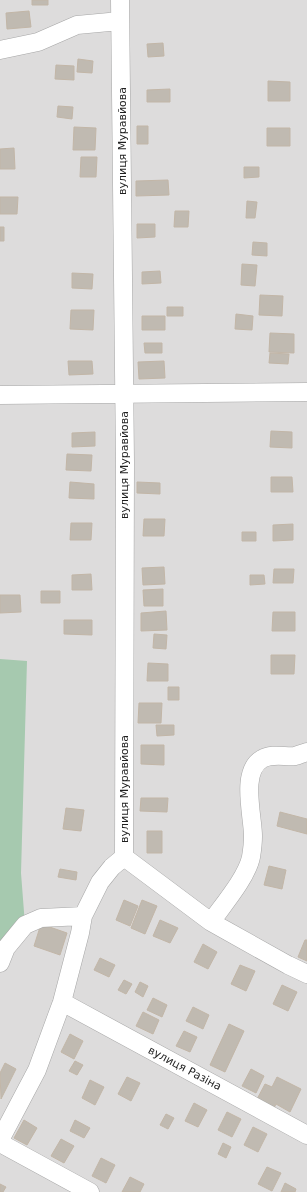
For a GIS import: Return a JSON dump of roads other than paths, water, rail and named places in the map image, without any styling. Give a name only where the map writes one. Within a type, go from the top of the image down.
[{"type":"street","name":"вулиця Муравйова","points":[[0,1140],[37,1070],[62,1002],[83,916],[100,882],[112,867],[124,857],[125,462],[122,72],[120,0]]},
{"type":"street","points":[[0,50],[38,42],[77,26],[120,21]]},
{"type":"street","points":[[0,395],[307,392]]},
{"type":"street","points":[[211,922],[244,874],[251,858],[253,836],[249,777],[255,765],[262,758],[274,756],[295,756],[307,752]]},
{"type":"street","points":[[124,857],[211,922],[307,974]]},
{"type":"street","points":[[0,963],[6,948],[25,925],[41,918],[83,916]]},
{"type":"street","name":"вулиця Разіна","points":[[62,1002],[307,1135]]},
{"type":"street","points":[[0,1143],[90,1192]]}]
